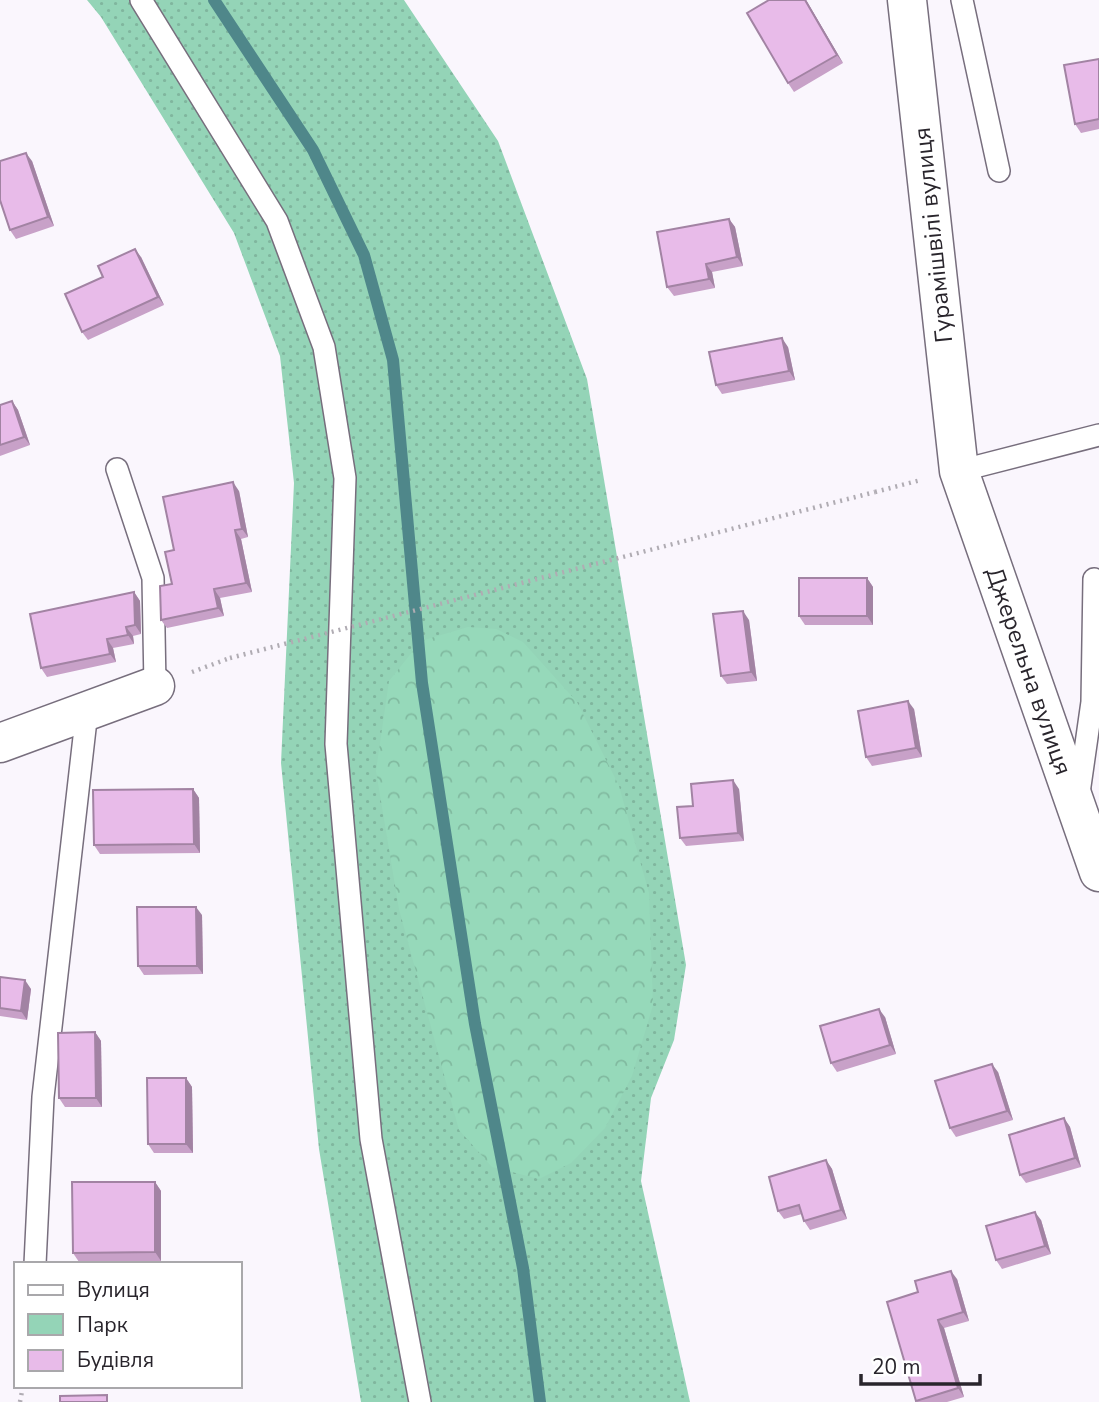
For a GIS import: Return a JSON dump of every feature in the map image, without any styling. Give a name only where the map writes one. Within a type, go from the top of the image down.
[{"type":"street","name":"Гурамішвілі вулиця","points":[[907,0],[959,471]]},
{"type":"street","name":"Джерельна вулиця","points":[[959,471],[1099,872]]},
{"type":"street","points":[[0,743],[155,686]]},
{"type":"lane","points":[[141,0],[277,221],[324,347],[345,478],[336,744],[371,1139],[419,1402]]},
{"type":"lane","points":[[962,0],[999,171]]},
{"type":"lane","points":[[959,471],[1099,435]]},
{"type":"lane","points":[[117,469],[153,578],[155,686]]},
{"type":"lane","points":[[1077,809],[1092,702],[1094,579]]},
{"type":"lane","points":[[35,1262],[43,1097],[88,711]]},
{"type":"path","points":[[230,658],[959,471]]},
{"type":"green space","points":[[87,0],[404,0],[498,141],[587,379],[686,965],[674,1040],[651,1098],[641,1181],[690,1402],[361,1402],[319,1149],[281,763],[294,483],[280,356],[234,233],[101,17]]},
{"type":"green space","points":[[468,627],[496,629],[523,642],[577,702],[619,786],[649,893],[653,1005],[632,1076],[605,1128],[571,1163],[539,1179],[492,1167],[459,1130],[399,909],[376,771],[389,681],[421,641]]},
{"type":"building","points":[[769,0],[805,0],[837,55],[788,83],[747,13]]},
{"type":"building","points":[[1099,59],[1099,119],[1075,124],[1064,65]]},
{"type":"building","points":[[26,153],[48,217],[10,230],[0,200],[0,161]]},
{"type":"building","points":[[729,219],[737,257],[706,264],[709,279],[667,287],[657,232]]},
{"type":"building","points":[[135,249],[158,297],[82,332],[65,294],[103,277],[98,266]]},
{"type":"building","points":[[782,338],[789,371],[716,385],[709,352]]},
{"type":"building","points":[[12,401],[24,437],[0,445],[0,405]]},
{"type":"building","points":[[233,482],[242,529],[235,530],[246,583],[214,589],[218,608],[161,620],[160,586],[172,584],[165,552],[174,550],[163,497]]},
{"type":"building","points":[[799,578],[867,578],[867,616],[799,616]]},
{"type":"building","points":[[134,592],[135,625],[126,627],[128,635],[107,639],[110,654],[41,668],[30,614]]},
{"type":"building","points":[[743,611],[751,672],[721,676],[713,614]]},
{"type":"building","points":[[908,701],[916,748],[866,757],[858,711]]},
{"type":"building","points":[[733,780],[738,833],[680,838],[677,807],[693,806],[691,784]]},
{"type":"building","points":[[193,789],[194,844],[94,845],[93,790]]},
{"type":"building","points":[[137,907],[196,907],[197,966],[138,966]]},
{"type":"building","points":[[0,977],[25,980],[21,1011],[0,1008]]},
{"type":"building","points":[[879,1009],[890,1045],[831,1063],[820,1026]]},
{"type":"building","points":[[95,1032],[96,1098],[59,1098],[58,1033]]},
{"type":"building","points":[[992,1064],[1007,1111],[950,1128],[935,1081]]},
{"type":"building","points":[[147,1078],[186,1078],[186,1144],[148,1144]]},
{"type":"building","points":[[1064,1118],[1075,1158],[1020,1175],[1009,1135]]},
{"type":"building","points":[[826,1160],[841,1210],[804,1221],[799,1205],[778,1211],[769,1177]]},
{"type":"building","points":[[72,1182],[155,1182],[155,1252],[73,1253]]},
{"type":"building","points":[[1035,1212],[1045,1246],[996,1260],[986,1226]]},
{"type":"building","points":[[951,1271],[963,1312],[938,1320],[958,1388],[916,1401],[887,1302],[918,1292],[915,1281]]},
{"type":"building","points":[[107,1395],[107,1402],[60,1402],[60,1396]]},
{"type":"waterway","points":[[214,0],[313,150],[364,255],[393,360],[422,683],[475,1024],[523,1268],[540,1402]]}]
